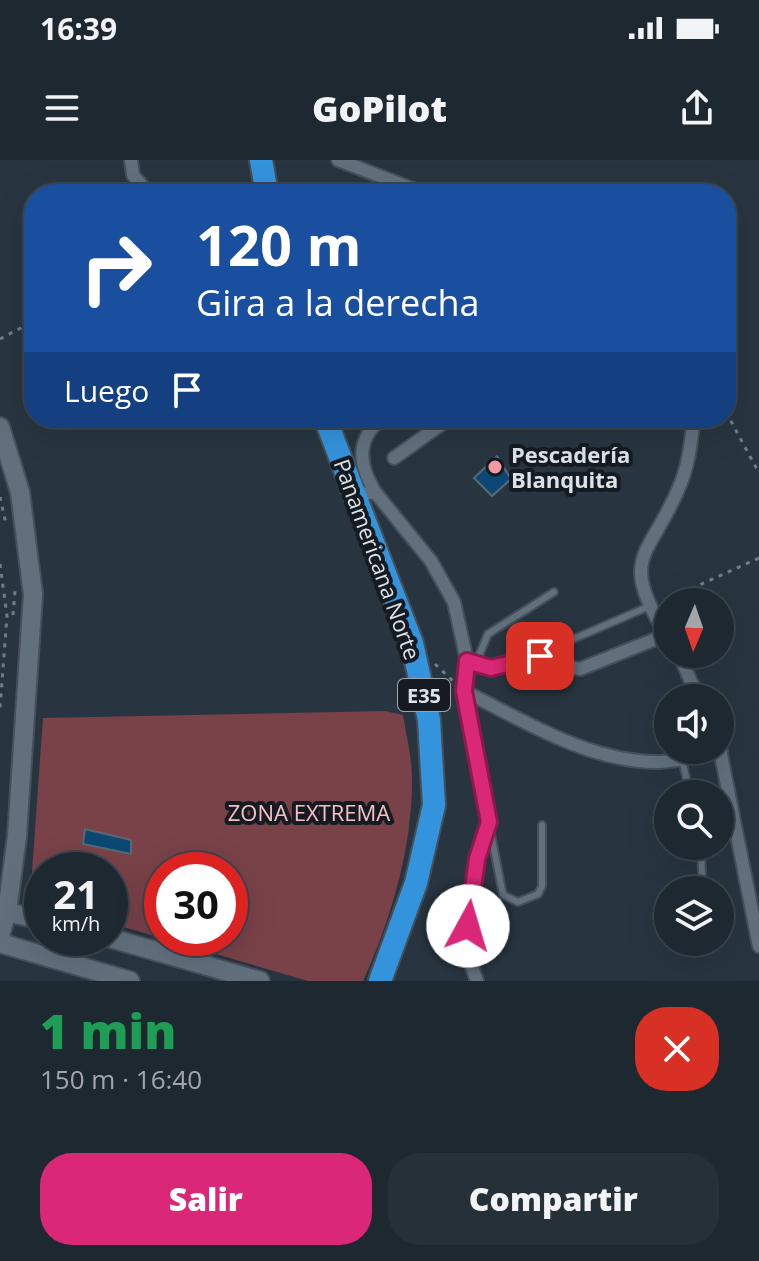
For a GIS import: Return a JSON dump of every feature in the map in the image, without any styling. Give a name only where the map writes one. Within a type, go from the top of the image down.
[{"type":"highway","points":[[261,160],[265,184]]},
{"type":"highway","name":"Panamericana Norte","points":[[330,428],[365,494],[418,660],[429,720],[434,805],[416,883],[380,981]]},
{"type":"street","points":[[131,160],[133,175],[141,184]]},
{"type":"street","points":[[338,160],[400,184]]},
{"type":"street","points":[[0,427],[20,492],[33,594],[17,836],[7,912],[0,935]]},
{"type":"street","points":[[370,428],[365,432],[363,443],[365,494],[431,561],[454,602],[471,663],[464,691],[489,822],[477,859],[468,926],[469,959],[477,981]]},
{"type":"street","points":[[394,458],[436,428]]},
{"type":"street","points":[[654,613],[641,580],[640,562],[681,484],[692,428]]},
{"type":"street","points":[[471,663],[491,668],[540,656],[554,664],[580,669],[654,641]]},
{"type":"street","points":[[464,691],[517,719],[607,755],[654,761]]},
{"type":"street","points":[[723,764],[759,946]]},
{"type":"street","points":[[7,912],[24,916]]},
{"type":"street","points":[[0,943],[130,981]]},
{"type":"street","points":[[128,943],[260,981]]},
{"type":"lane","points":[[471,663],[488,634],[554,592]]},
{"type":"lane","points":[[571,640],[650,606]]},
{"type":"lane","points":[[489,822],[503,895],[518,902],[538,894],[542,886],[542,825]]},
{"type":"lane","points":[[702,860],[702,874]]},
{"type":"path","points":[[0,339],[24,326]]},
{"type":"path","points":[[735,428],[759,473]]},
{"type":"path","points":[[0,497],[6,525]]},
{"type":"path","points":[[650,606],[759,558]]},
{"type":"path","points":[[0,564],[7,616],[0,708]]},
{"type":"path","points":[[12,643],[15,582]]},
{"type":"green space","name":"ZONA EXTREMA","points":[[385,711],[403,715],[412,769],[409,829],[391,908],[363,981],[308,981],[223,956],[248,956],[248,852],[144,852],[144,933],[128,928],[128,852],[33,852],[43,718]]},
{"type":"building","name":"Pescadería Blanquita","points":[[497,456],[511,479],[492,496],[474,478]]},
{"type":"building","points":[[85,829],[131,840],[131,854],[128,852],[83,844]]},
{"type":"place","name":"Pescadería Blanquita","points":[[495,467]]},
{"type":"route","points":[[468,926],[477,859],[489,822],[464,691],[467,661],[491,668],[540,656]]}]
